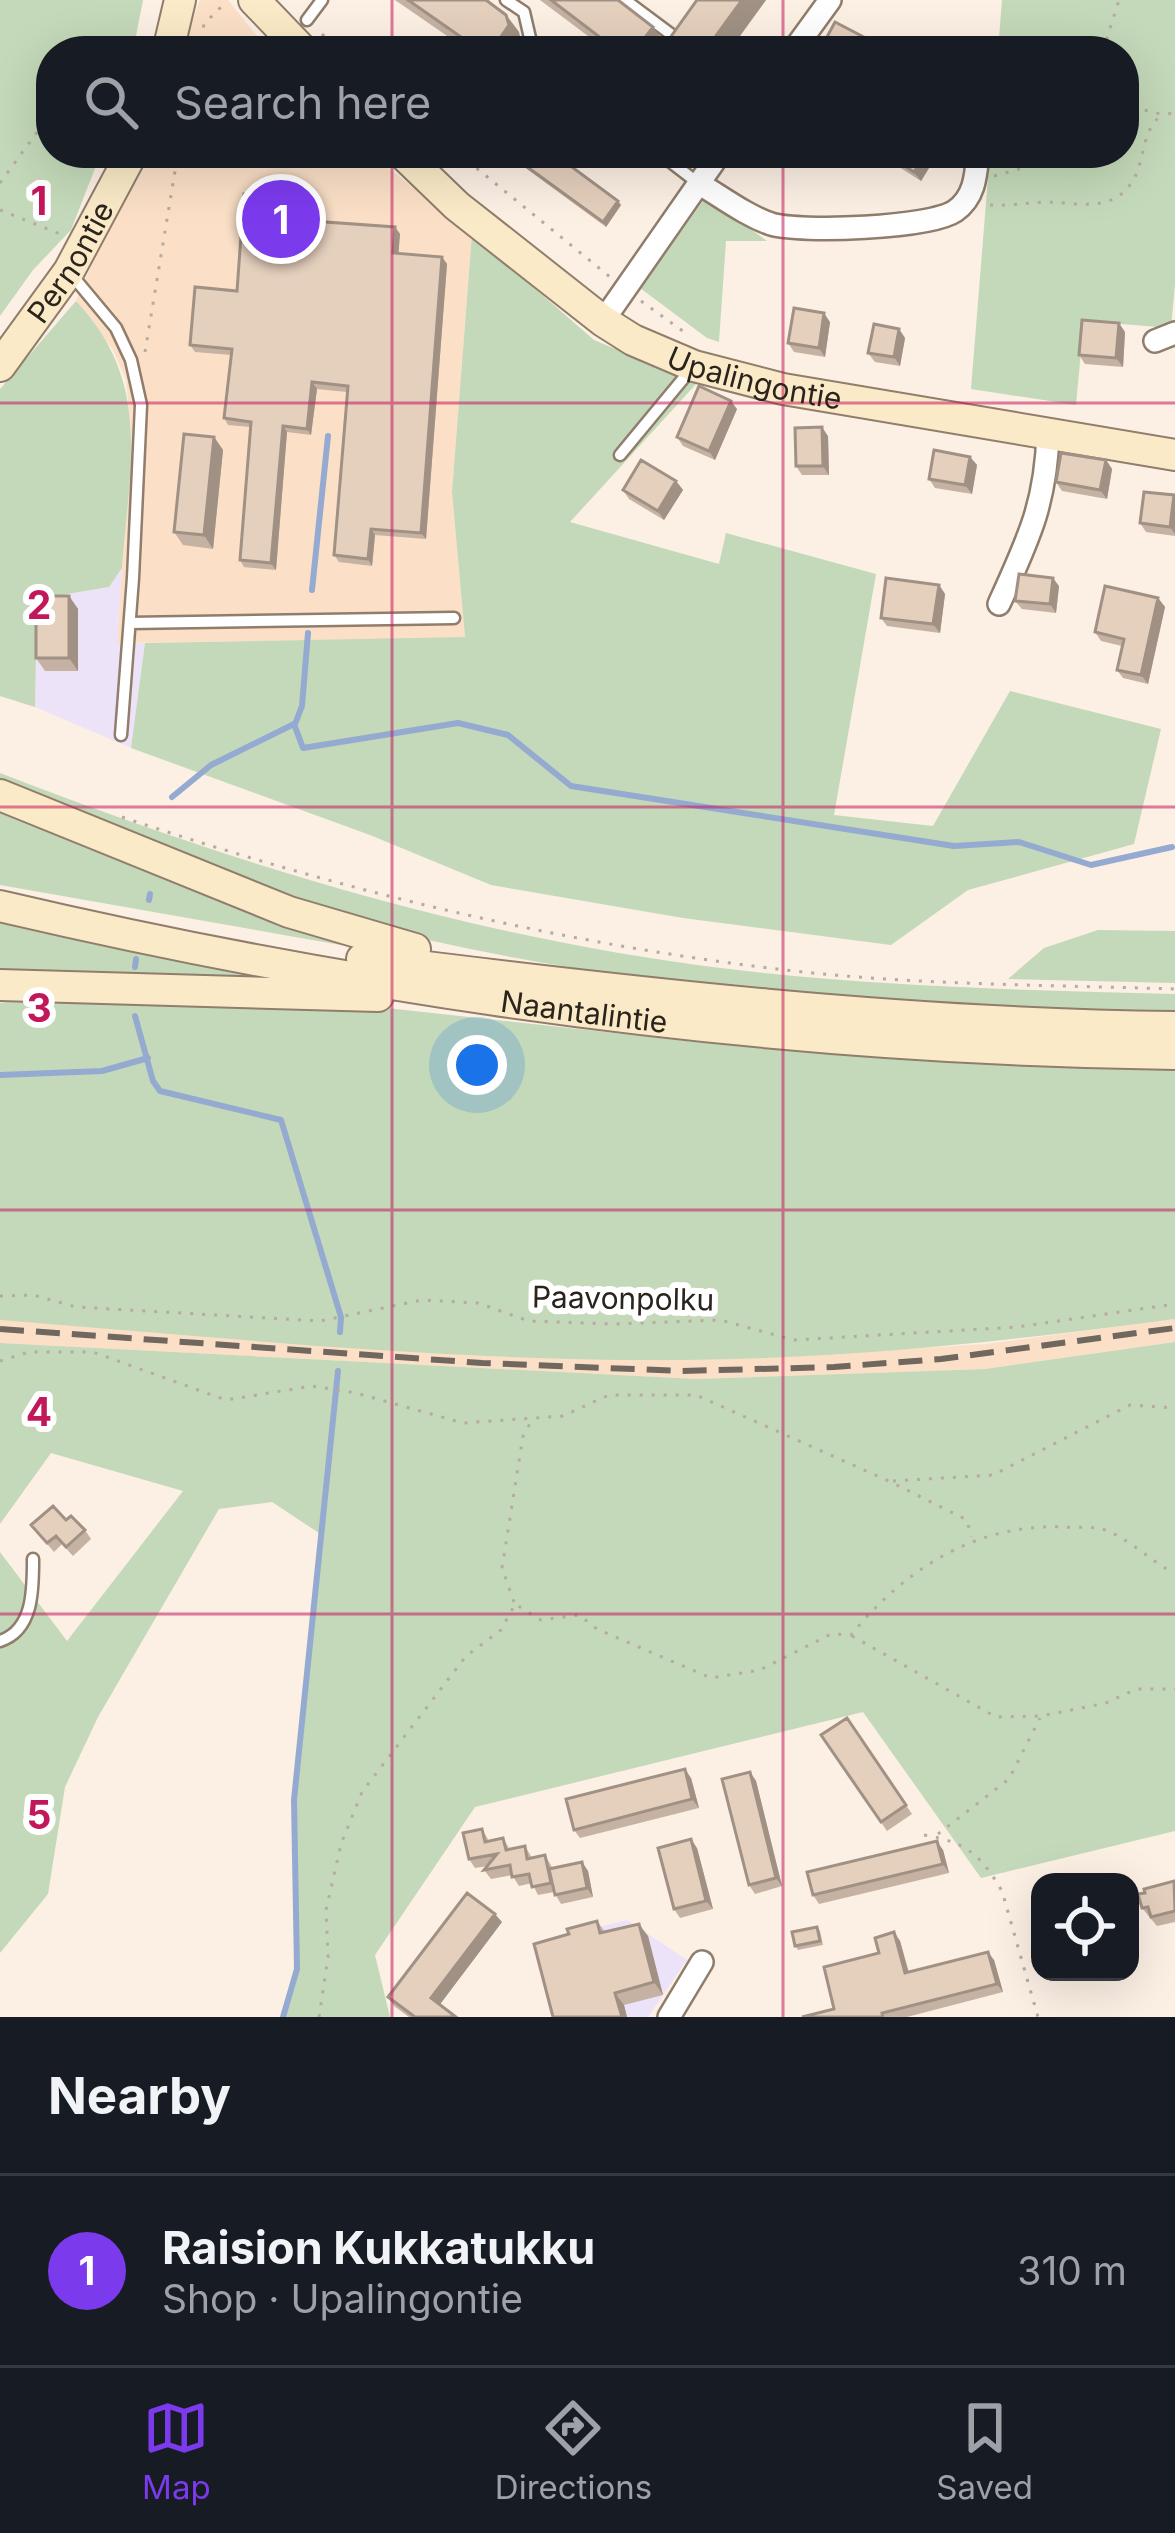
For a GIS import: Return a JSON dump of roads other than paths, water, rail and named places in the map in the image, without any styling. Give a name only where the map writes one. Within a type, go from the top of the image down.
[{"type":"main road","points":[[172,36],[180,0]]},
{"type":"main road","points":[[254,0],[305,35]]},
{"type":"main road","name":"Pernontie","points":[[0,366],[69,272],[124,168]]},
{"type":"main road","name":"Upalingontie","points":[[418,168],[457,206],[633,340],[698,356],[805,393],[1175,455]]},
{"type":"main road","points":[[0,795],[289,912],[537,980]]},
{"type":"main road","name":"Naantalintie","points":[[0,904],[537,980],[979,1021],[1175,1027]]},
{"type":"main road","name":"Naantalintie","points":[[0,904],[186,946],[472,998],[849,1038],[979,1048],[1175,1054]]},
{"type":"main road","points":[[0,985],[472,998]]},
{"type":"street","points":[[804,36],[830,0]]},
{"type":"street","points":[[603,321],[709,168]]},
{"type":"street","points":[[698,183],[748,213],[785,227],[813,230],[933,220],[962,204],[976,181],[977,168]]},
{"type":"street","points":[[998,604],[1041,506],[1048,433]]},
{"type":"street","points":[[669,2017],[702,1962]]},
{"type":"lane","points":[[305,35],[322,0]]},
{"type":"lane","points":[[506,0],[524,11],[530,36]]},
{"type":"lane","points":[[524,11],[532,0]]},
{"type":"lane","points":[[625,0],[666,36]]},
{"type":"lane","points":[[685,36],[691,28]]},
{"type":"lane","points":[[678,168],[698,183]]},
{"type":"lane","points":[[69,272],[116,328],[131,360],[141,405],[121,735]]},
{"type":"lane","points":[[620,454],[698,356]]},
{"type":"lane","points":[[130,623],[454,618]]},
{"type":"lane","points":[[0,1641],[20,1628],[32,1600],[33,1559]]},
{"type":"waterway","points":[[312,590],[328,436]]},
{"type":"waterway","points":[[295,724],[302,706],[308,633]]},
{"type":"waterway","points":[[172,797],[211,765],[294,724],[303,748],[458,723],[508,735],[571,786],[954,846],[1019,842],[1091,865],[1172,847]]},
{"type":"waterway","points":[[149,900],[150,894]]},
{"type":"waterway","points":[[135,967],[136,959]]},
{"type":"waterway","points":[[135,1016],[160,1091],[281,1120],[341,1317],[340,1332]]},
{"type":"waterway","points":[[0,1075],[102,1071],[148,1058]]},
{"type":"waterway","points":[[283,2017],[297,1969],[294,1800],[338,1371]]},
{"type":"railway","points":[[0,1329],[482,1363],[682,1371],[941,1359],[1175,1328]]},
{"type":"place","name":"Raision Kukkatukku","points":[[281,219]]}]
